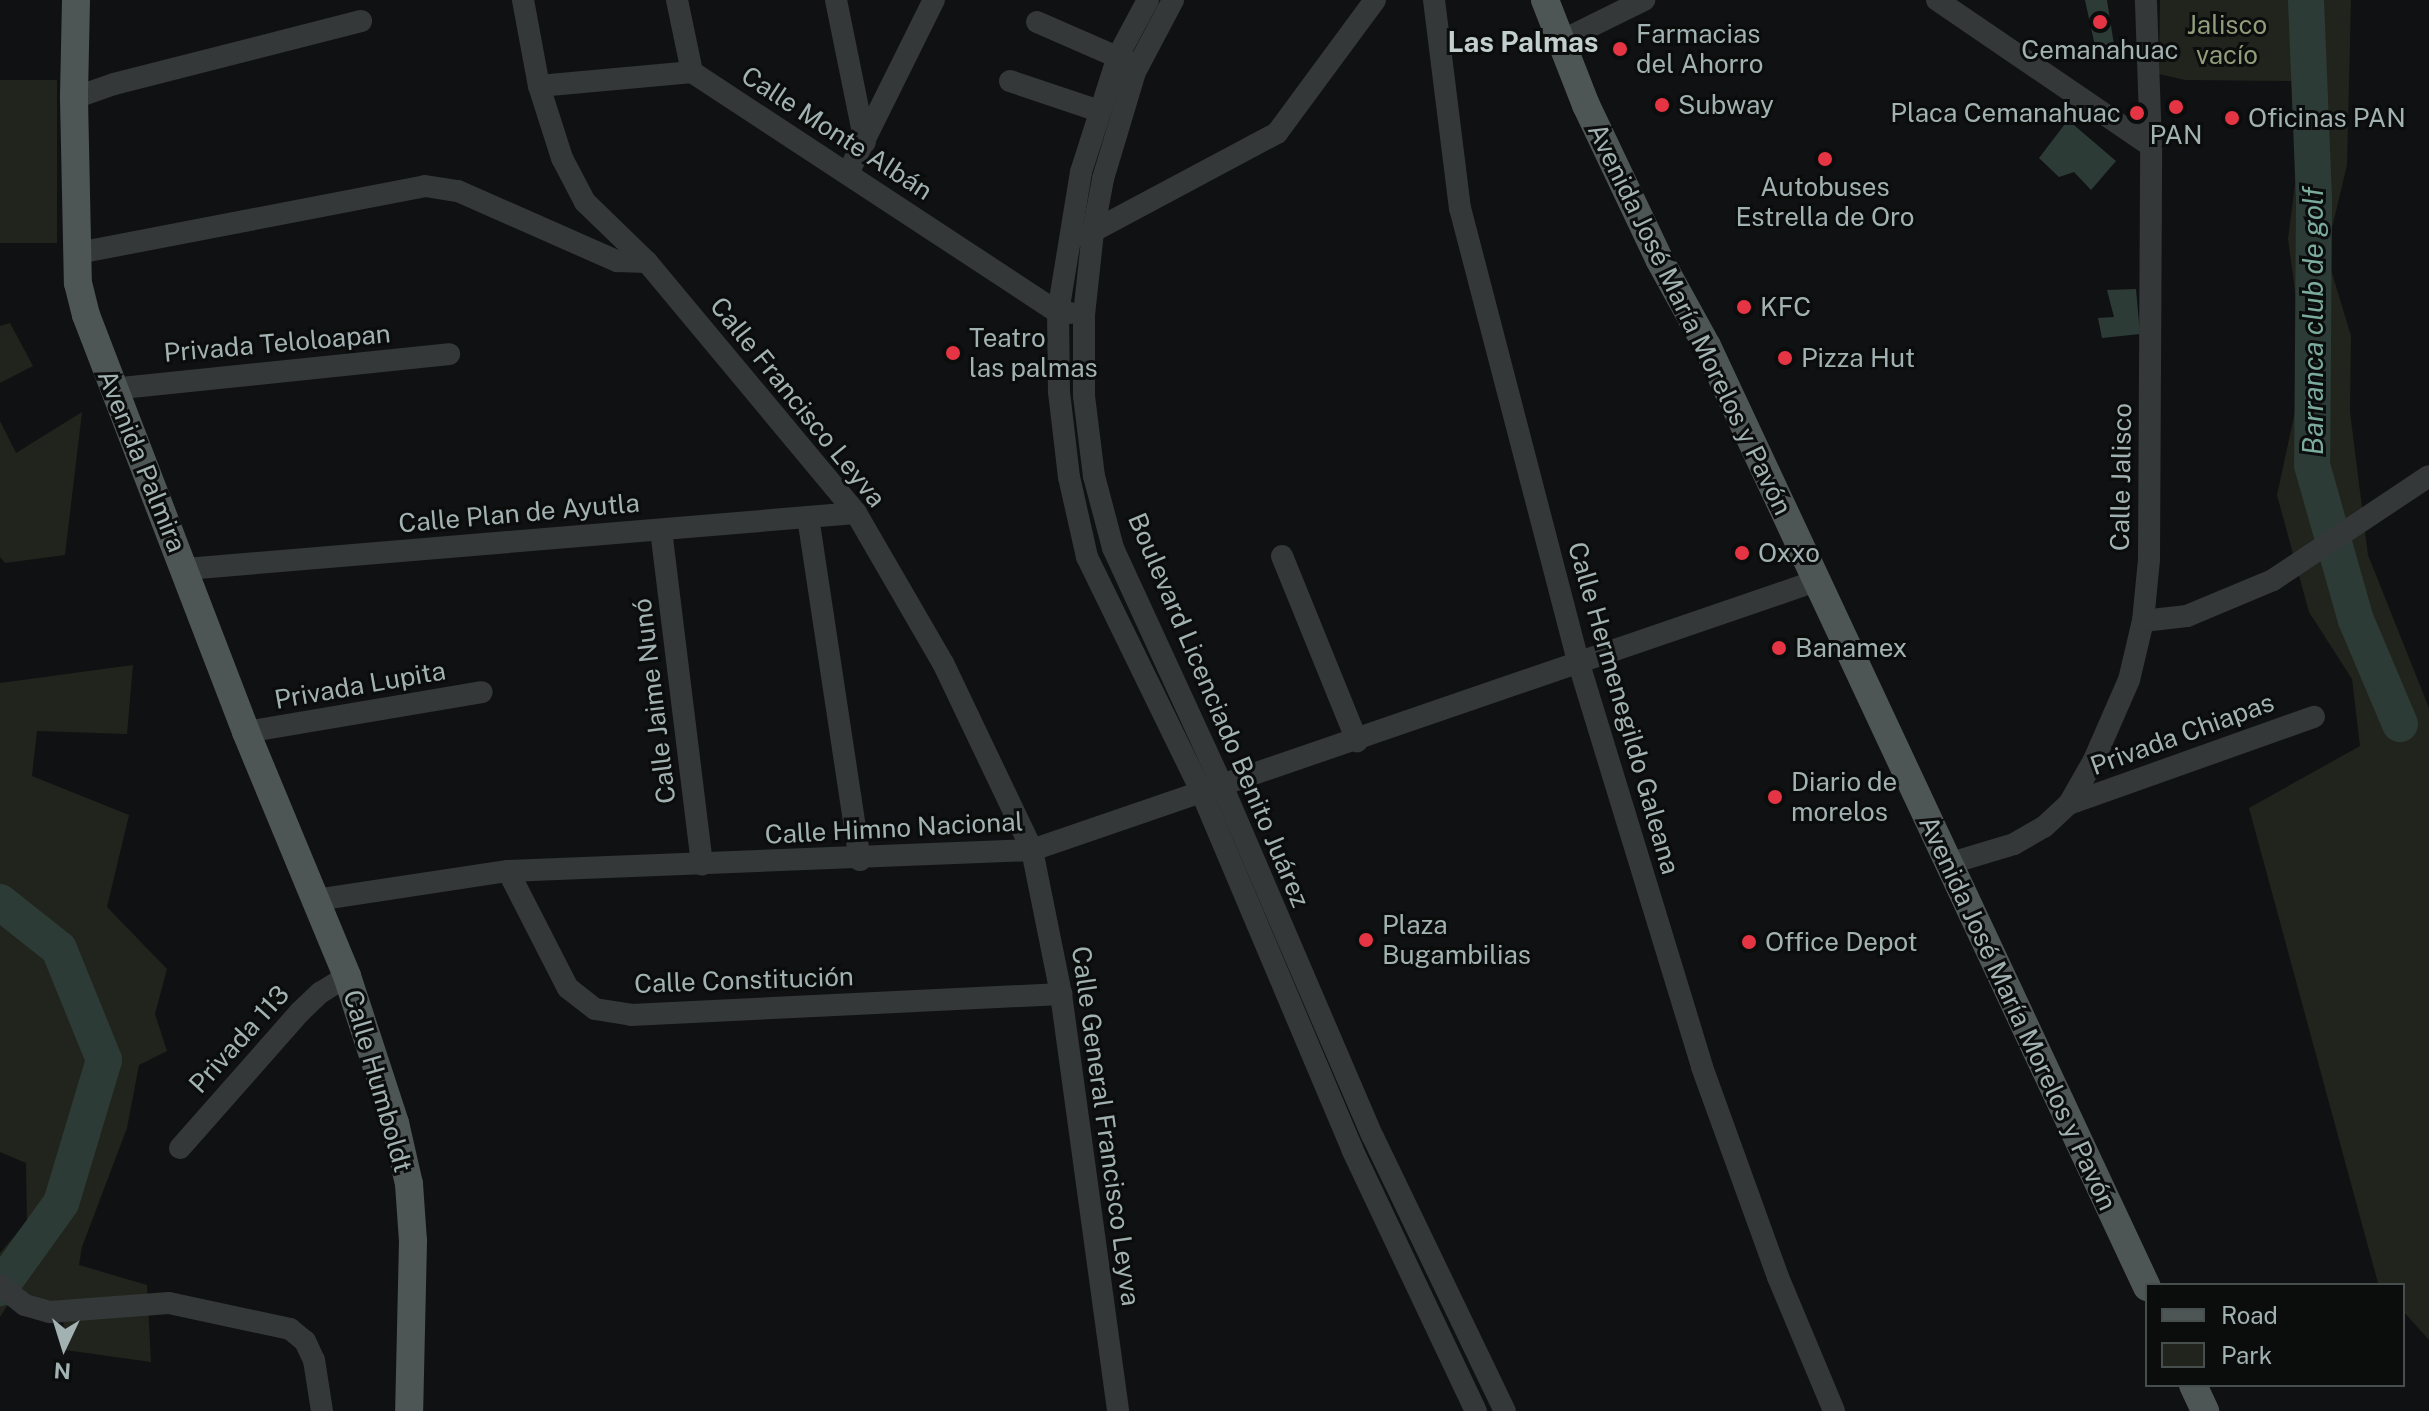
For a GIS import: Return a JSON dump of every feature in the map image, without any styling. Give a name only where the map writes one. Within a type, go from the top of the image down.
[{"type":"main road","name":"Avenida Palmira","points":[[76,0],[74,98],[78,283],[86,315],[246,732],[316,900]]},
{"type":"main road","name":"Avenida José María Morelos y Pavón","points":[[1545,0],[1586,105],[1659,259],[1707,346],[2145,1283]]},
{"type":"main road","name":"Calle Humboldt","points":[[316,900],[347,976],[395,1123],[409,1184],[413,1241],[409,1411]]},
{"type":"main road","points":[[2194,1387],[2205,1411]]},
{"type":"street","name":"Calle Francisco Leyva","points":[[523,0],[539,86],[562,158],[585,202],[647,262],[856,513],[943,663],[1032,850]]},
{"type":"street","points":[[539,86],[692,72],[677,0]]},
{"type":"street","points":[[836,0],[865,142]]},
{"type":"street","points":[[848,173],[934,0]]},
{"type":"street","name":"Boulevard Licenciado Benito Juárez","points":[[1148,0],[1128,61],[1093,232],[1084,315],[1084,396],[1094,476],[1113,548],[1211,787],[1352,1149],[1476,1411]]},
{"type":"street","name":"Boulevard Licenciado Benito Juárez","points":[[1173,0],[1128,61],[1099,111],[1081,172],[1058,312],[1060,406],[1069,477],[1087,557],[1211,787],[1373,1137],[1505,1411]]},
{"type":"street","points":[[1069,243],[1277,133],[1375,0]]},
{"type":"street","name":"Calle Hermenegildo Galeana","points":[[1434,0],[1460,208],[1579,664],[1702,1067],[1778,1277],[1834,1411]]},
{"type":"street","points":[[1561,41],[1644,0]]},
{"type":"street","points":[[1937,0],[2151,146]]},
{"type":"street","name":"Calle Jalisco","points":[[1951,863],[2014,844],[2044,827],[2069,804],[2094,760],[2129,680],[2143,621],[2149,560],[2151,146],[2146,0]]},
{"type":"street","points":[[74,98],[114,84],[361,21]]},
{"type":"street","points":[[1037,22],[1128,61]]},
{"type":"street","name":"Calle Monte Albán","points":[[692,72],[1058,312],[1084,315]]},
{"type":"street","points":[[1010,81],[1099,111]]},
{"type":"street","points":[[78,253],[425,186],[458,191],[617,261],[647,262]]},
{"type":"street","name":"Privada Teloloapan","points":[[112,389],[449,354]]},
{"type":"street","points":[[2143,621],[2187,616],[2273,580],[2429,476]]},
{"type":"street","name":"Calle Plan de Ayutla","points":[[186,569],[856,513]]},
{"type":"street","points":[[808,517],[860,860]]},
{"type":"street","name":"Calle Jaime Nunó","points":[[661,530],[702,865]]},
{"type":"street","points":[[1282,556],[1357,741]]},
{"type":"street","name":"Calle Himno Nacional","points":[[316,900],[508,871],[860,860],[1032,850],[1816,581]]},
{"type":"street","name":"Privada Lupita","points":[[246,732],[482,692]]},
{"type":"street","name":"Privada Chiapas","points":[[2069,804],[2314,717]]},
{"type":"street","name":"Calle General Francisco Leyva","points":[[1032,850],[1061,994],[1118,1411]]},
{"type":"street","name":"Calle Constitución","points":[[508,871],[568,988],[595,1009],[631,1015],[1061,994]]},
{"type":"street","name":"Privada 113","points":[[180,1148],[300,1012],[320,993],[347,976]]},
{"type":"street","points":[[0,1285],[25,1305],[50,1312],[169,1303],[290,1329],[305,1341],[314,1360],[322,1411]]},
{"type":"green space","name":"Jalisco vacío","points":[[2160,0],[2351,0],[2347,165],[2326,253],[2351,336],[2350,412],[2368,555],[2429,708],[2429,1340],[2405,1313],[2405,1283],[2378,1283],[2249,808],[2360,746],[2352,679],[2309,612],[2277,495],[2305,365],[2288,239],[2307,90],[2295,81],[2185,80],[2159,74]]},
{"type":"green space","points":[[0,80],[57,80],[57,243],[0,243]]},
{"type":"green space","points":[[10,323],[33,366],[0,383],[0,326]]},
{"type":"green space","points":[[82,412],[65,555],[5,563],[0,557],[0,421],[16,453]]},
{"type":"green space","points":[[133,665],[127,734],[37,731],[32,776],[129,815],[107,907],[167,969],[155,1014],[167,1051],[139,1065],[127,1128],[82,1247],[79,1265],[147,1285],[151,1362],[65,1350],[63,1315],[7,1306],[0,1317],[0,1253],[27,1221],[26,1163],[0,1152],[0,683]]},
{"type":"shaded area","name":"Cemanahuac","points":[[2085,0],[2107,0],[2114,45],[2095,46]]},
{"type":"shaded area","points":[[2068,120],[2116,161],[2091,190],[2074,172],[2059,177],[2039,158]]},
{"type":"shaded area","points":[[2136,289],[2140,334],[2102,338],[2098,318],[2114,317],[2107,290]]},
{"type":"waterway","name":"Barranca club de golf","points":[[2306,0],[2314,201],[2312,465],[2356,620],[2400,724]]},
{"type":"waterway","points":[[0,902],[59,949],[104,1060],[61,1203],[0,1288]]},
{"type":"place","name":"Cemanahuac","points":[[2100,22]]},
{"type":"place","name":"Farmacias del Ahorro","points":[[1620,49]]},
{"type":"place","name":"Subway","points":[[1662,105]]},
{"type":"place","name":"PAN","points":[[2176,107]]},
{"type":"place","name":"Placa Cemanahuac","points":[[2137,113]]},
{"type":"place","name":"Oficinas PAN","points":[[2232,118]]},
{"type":"place","name":"Autobuses Estrella de Oro","points":[[1825,159]]},
{"type":"place","name":"KFC","points":[[1744,307]]},
{"type":"place","name":"Teatro las palmas","points":[[953,353]]},
{"type":"place","name":"Pizza Hut","points":[[1785,358]]},
{"type":"place","name":"Oxxo","points":[[1742,553]]},
{"type":"place","name":"Banamex","points":[[1779,648]]},
{"type":"place","name":"Diario de morelos","points":[[1775,797]]},
{"type":"place","name":"Plaza Bugambilias","points":[[1366,940]]},
{"type":"place","name":"Office Depot","points":[[1749,942]]},
{"type":"district","name":"Las Palmas","points":[[1523,42]]}]
